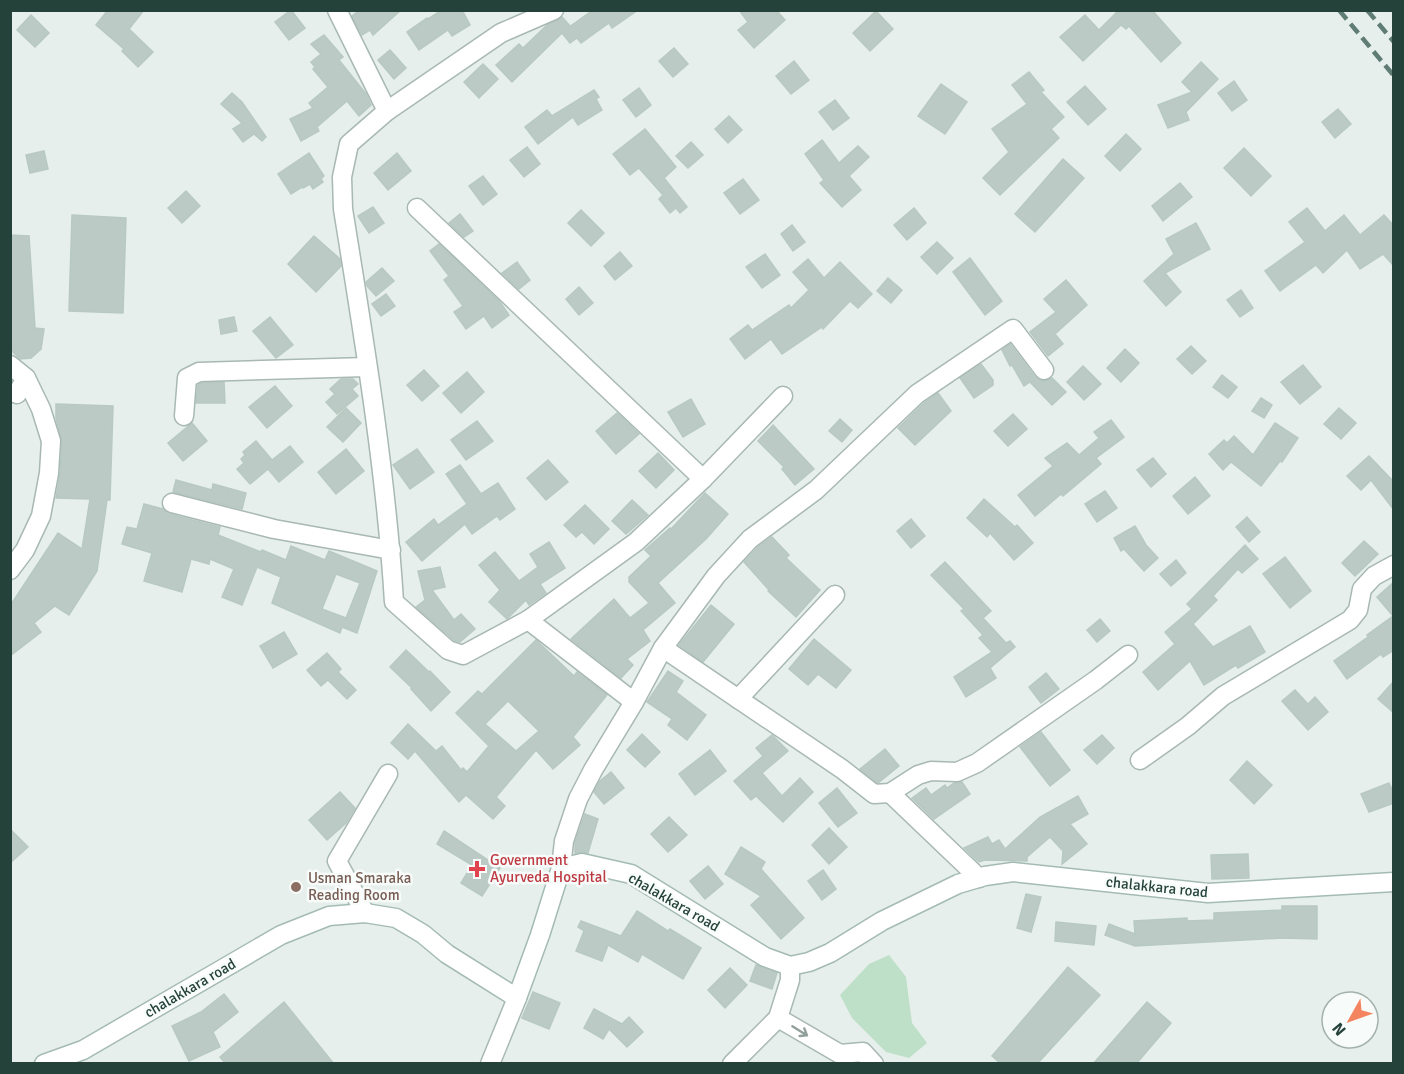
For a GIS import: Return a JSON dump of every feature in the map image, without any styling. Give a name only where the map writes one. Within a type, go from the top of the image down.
[{"type":"street","points":[[337,10],[387,111]]},
{"type":"street","points":[[554,10],[501,33],[387,111],[349,144],[342,177],[343,209],[391,550],[394,602],[448,650],[463,655],[528,620],[636,542],[703,478],[783,396]]},
{"type":"street","points":[[417,208],[703,478]]},
{"type":"street","points":[[490,1064],[540,935],[561,868],[564,841],[578,799],[663,648],[716,576],[750,539],[816,490],[917,394],[1013,329],[1044,370]]},
{"type":"street","points":[[10,365],[21,386],[41,409],[51,441],[49,473],[41,516],[25,550],[10,570]]},
{"type":"street","points":[[184,416],[187,378],[198,372],[367,367]]},
{"type":"street","points":[[172,502],[273,530],[391,550]]},
{"type":"street","points":[[1140,760],[1188,726],[1223,696],[1350,620],[1358,610],[1362,589],[1374,576],[1394,565]]},
{"type":"street","points":[[738,699],[835,595]]},
{"type":"street","points":[[528,620],[634,702]]},
{"type":"street","points":[[663,648],[842,769],[874,794],[890,793],[918,775],[931,771],[957,772],[978,763],[1128,655]]},
{"type":"street","points":[[365,913],[337,861],[388,774]]},
{"type":"street","points":[[890,793],[979,878]]},
{"type":"street","name":"chalakkara road","points":[[561,868],[582,863],[631,874],[699,914],[765,957],[790,966],[809,962],[830,953],[882,921],[958,884],[1013,872],[1208,893],[1394,882]]},
{"type":"street","name":"chalakkara road","points":[[44,1064],[83,1050],[281,935],[329,916],[365,913],[396,918],[423,934],[447,954],[517,998]]},
{"type":"street","points":[[732,1064],[778,1018],[790,980],[790,966]]},
{"type":"street","points":[[778,1018],[840,1054],[863,1052],[874,1064]]},
{"type":"green space","points":[[889,955],[906,977],[912,1023],[927,1043],[909,1058],[886,1052],[852,1018],[840,995],[869,964]]},
{"type":"building","points":[[108,10],[144,10],[129,29],[153,52],[138,67],[122,51],[124,49],[96,25]]},
{"type":"building","points":[[291,10],[305,28],[289,40],[275,22]]},
{"type":"building","points":[[360,10],[401,10],[373,35],[370,30],[362,35],[352,16]]},
{"type":"building","points":[[442,10],[462,10],[470,25],[452,36],[448,30],[419,50],[407,32]]},
{"type":"building","points":[[593,10],[638,10],[612,28],[609,23],[581,43],[577,38],[570,43],[562,33],[512,82],[496,65],[519,44],[523,48],[547,25],[562,17],[570,26],[565,30]]},
{"type":"building","points":[[739,10],[776,10],[785,20],[754,48],[738,30],[748,22]]},
{"type":"building","points":[[1119,10],[1152,10],[1181,43],[1161,62],[1129,26],[1126,29],[1121,25],[1083,61],[1060,37],[1085,15],[1099,30]]},
{"type":"building","points":[[876,11],[893,29],[870,51],[853,33]]},
{"type":"building","points":[[31,15],[49,33],[35,47],[17,30]]},
{"type":"building","points":[[324,35],[343,57],[339,60],[366,94],[371,105],[359,116],[347,101],[317,127],[319,131],[301,141],[290,119],[313,108],[309,103],[328,87],[313,69],[315,67],[311,62],[321,54],[311,44]]},
{"type":"building","points":[[674,48],[688,64],[673,77],[659,61]]},
{"type":"building","points":[[390,50],[406,68],[394,79],[378,60]]},
{"type":"building","points":[[794,61],[809,80],[791,94],[776,76]]},
{"type":"building","points":[[1201,62],[1218,79],[1186,112],[1189,120],[1168,128],[1158,105],[1192,92],[1182,82]]},
{"type":"building","points":[[483,64],[498,79],[479,98],[464,82]]},
{"type":"building","points":[[1029,72],[1044,90],[1041,92],[1064,117],[1051,129],[1059,138],[1000,195],[983,178],[1009,152],[992,129],[1027,104],[1012,85]]},
{"type":"building","points":[[1234,81],[1247,100],[1232,111],[1218,93]]},
{"type":"building","points":[[941,84],[967,102],[945,134],[918,116]]},
{"type":"building","points":[[1085,86],[1106,109],[1088,125],[1067,102]]},
{"type":"building","points":[[639,88],[651,105],[636,117],[623,100]]},
{"type":"building","points":[[594,90],[599,97],[596,99],[602,110],[578,125],[573,117],[538,144],[525,127],[547,110],[552,116]]},
{"type":"building","points":[[232,93],[242,102],[266,137],[262,141],[254,134],[243,142],[233,129],[242,123],[221,104]]},
{"type":"building","points":[[835,100],[849,118],[833,130],[819,112]]},
{"type":"building","points":[[1338,109],[1351,124],[1335,138],[1322,122]]},
{"type":"building","points":[[729,116],[742,130],[728,143],[715,129]]},
{"type":"building","points":[[645,129],[676,167],[664,178],[687,207],[680,213],[676,208],[670,213],[659,199],[663,195],[639,168],[630,175],[613,154]]},
{"type":"building","points":[[1126,134],[1141,149],[1120,171],[1105,156]]},
{"type":"building","points":[[822,140],[839,163],[858,146],[869,157],[849,176],[861,190],[842,207],[820,183],[824,180],[805,154]]},
{"type":"building","points":[[691,142],[703,155],[688,168],[676,156]]},
{"type":"building","points":[[527,147],[540,164],[524,177],[510,160]]},
{"type":"building","points":[[1244,148],[1271,176],[1251,196],[1224,168]]},
{"type":"building","points":[[44,151],[48,169],[30,173],[26,155]]},
{"type":"building","points":[[309,153],[324,176],[321,179],[323,182],[313,189],[310,184],[291,194],[278,174]]},
{"type":"building","points":[[397,153],[411,171],[388,190],[374,173]]},
{"type":"building","points":[[1063,159],[1084,178],[1035,232],[1015,214]]},
{"type":"building","points":[[483,176],[497,194],[483,205],[469,186]]},
{"type":"building","points":[[743,179],[759,200],[740,214],[724,193]]},
{"type":"building","points":[[1180,183],[1192,197],[1163,221],[1152,206]]},
{"type":"building","points":[[186,191],[200,206],[182,223],[168,208]]},
{"type":"building","points":[[373,207],[384,223],[369,233],[358,216]]},
{"type":"building","points":[[914,208],[926,223],[907,240],[894,225]]},
{"type":"building","points":[[1307,208],[1325,231],[1344,215],[1360,235],[1384,215],[1394,226],[1394,266],[1383,254],[1360,269],[1347,250],[1323,273],[1316,265],[1280,291],[1265,271],[1305,242],[1289,222]]},
{"type":"building","points":[[581,210],[604,233],[591,246],[568,223]]},
{"type":"building","points":[[460,214],[473,231],[464,237],[449,223]]},
{"type":"building","points":[[72,215],[126,218],[123,313],[69,311]]},
{"type":"building","points":[[1196,223],[1210,249],[1165,273],[1181,292],[1166,306],[1144,281],[1174,254],[1166,239]]},
{"type":"building","points":[[792,225],[805,242],[793,251],[781,234]]},
{"type":"building","points":[[10,235],[29,236],[35,328],[44,329],[41,349],[31,358],[20,359],[10,347]]},
{"type":"building","points":[[314,236],[340,259],[341,266],[316,292],[288,264]]},
{"type":"building","points":[[937,242],[953,258],[937,274],[921,257]]},
{"type":"building","points":[[439,244],[500,302],[509,315],[492,328],[484,316],[466,329],[454,312],[463,306],[444,280],[449,276],[430,251]]},
{"type":"building","points":[[620,252],[632,266],[615,280],[604,266]]},
{"type":"building","points":[[765,254],[780,275],[762,288],[746,267]]},
{"type":"building","points":[[970,258],[1002,301],[985,315],[953,272]]},
{"type":"building","points":[[808,259],[824,278],[840,262],[872,294],[858,308],[850,301],[823,329],[822,327],[782,354],[771,339],[745,359],[730,339],[748,325],[752,330],[789,305],[791,308],[809,290],[793,272]]},
{"type":"building","points":[[517,262],[530,280],[519,289],[502,273]]},
{"type":"building","points":[[382,268],[394,281],[376,296],[366,282]]},
{"type":"building","points":[[888,278],[902,290],[891,303],[877,291]]},
{"type":"building","points":[[1066,280],[1087,305],[1055,334],[1063,344],[1048,356],[1030,332],[1056,312],[1044,299]]},
{"type":"building","points":[[579,287],[593,303],[579,315],[566,299]]},
{"type":"building","points":[[1241,290],[1253,308],[1240,317],[1227,300]]},
{"type":"building","points":[[386,294],[395,306],[381,316],[372,304]]},
{"type":"building","points":[[234,317],[237,331],[221,334],[219,320]]},
{"type":"building","points":[[270,317],[293,345],[276,358],[253,331]]},
{"type":"building","points":[[1010,344],[1035,377],[1045,381],[1052,378],[1066,392],[1052,405],[1030,382],[1024,386],[1012,365],[1010,366],[1002,350]]},
{"type":"building","points":[[1191,346],[1206,361],[1192,374],[1177,359]]},
{"type":"building","points":[[1125,349],[1139,363],[1121,382],[1107,368]]},
{"type":"building","points":[[981,364],[993,380],[993,385],[974,398],[960,378]]},
{"type":"building","points":[[1303,365],[1321,387],[1300,404],[1281,382]]},
{"type":"building","points":[[1083,366],[1101,384],[1084,400],[1067,382]]},
{"type":"building","points":[[424,370],[439,386],[422,401],[407,385]]},
{"type":"building","points":[[467,372],[484,392],[461,413],[443,393]]},
{"type":"building","points":[[1222,375],[1237,387],[1228,398],[1213,387]]},
{"type":"building","points":[[341,379],[353,379],[358,384],[352,389],[358,396],[337,414],[326,402],[335,394],[330,389]]},
{"type":"building","points":[[224,382],[225,403],[196,403],[198,385]]},
{"type":"building","points":[[275,386],[292,406],[267,428],[249,407]]},
{"type":"building","points":[[938,393],[951,411],[915,445],[898,428]]},
{"type":"building","points":[[1261,398],[1272,405],[1264,418],[1252,411]]},
{"type":"building","points":[[691,399],[705,424],[683,437],[668,412]]},
{"type":"building","points":[[56,404],[113,406],[110,500],[107,500],[97,571],[69,615],[55,606],[34,623],[41,632],[10,656],[10,606],[58,533],[82,549],[90,499],[56,498],[62,442],[56,418]]},
{"type":"building","points":[[346,408],[361,423],[343,442],[327,427]]},
{"type":"building","points":[[1339,408],[1356,423],[1341,439],[1324,424]]},
{"type":"building","points":[[617,413],[639,434],[616,454],[596,431]]},
{"type":"building","points":[[1013,414],[1027,429],[1008,446],[994,431]]},
{"type":"building","points":[[840,419],[852,430],[842,442],[829,431]]},
{"type":"building","points":[[1111,420],[1124,437],[1096,458],[1101,464],[1035,516],[1018,495],[1053,466],[1045,458],[1067,443],[1079,455],[1099,438],[1094,432]]},
{"type":"building","points":[[477,421],[493,441],[466,460],[451,440]]},
{"type":"building","points":[[192,423],[207,441],[183,461],[168,443]]},
{"type":"building","points":[[1275,423],[1298,438],[1282,462],[1280,461],[1261,486],[1231,462],[1223,470],[1209,454],[1224,440],[1227,443],[1234,436],[1253,455]]},
{"type":"building","points":[[773,425],[814,469],[795,485],[782,469],[784,467],[758,441]]},
{"type":"building","points":[[256,441],[272,460],[290,446],[303,462],[279,482],[268,469],[250,484],[237,469],[244,463],[241,459],[245,455],[243,452]]},
{"type":"building","points":[[346,449],[364,471],[336,494],[318,472]]},
{"type":"building","points":[[417,449],[434,472],[410,489],[393,465]]},
{"type":"building","points":[[658,453],[674,470],[656,488],[639,471]]},
{"type":"building","points":[[1369,456],[1394,482],[1394,510],[1371,480],[1361,490],[1347,476]]},
{"type":"building","points":[[1153,458],[1166,474],[1151,487],[1137,470]]},
{"type":"building","points":[[548,460],[568,482],[546,500],[527,478]]},
{"type":"building","points":[[460,465],[481,494],[498,483],[515,509],[500,520],[497,516],[472,534],[465,524],[422,561],[406,542],[434,519],[438,525],[467,504],[446,474]]},
{"type":"building","points":[[1195,477],[1210,496],[1188,514],[1173,496]]},
{"type":"building","points":[[176,480],[212,490],[213,484],[246,493],[242,509],[173,492]]},
{"type":"building","points":[[1105,491],[1117,508],[1097,522],[1085,504]]},
{"type":"building","points":[[705,493],[728,514],[706,539],[658,583],[675,603],[643,630],[650,641],[627,659],[633,665],[621,678],[571,639],[614,599],[630,618],[649,603],[629,582],[629,577],[651,556],[645,550],[671,529]]},
{"type":"building","points":[[984,499],[1015,527],[1017,525],[1033,543],[1014,560],[990,533],[987,537],[967,518]]},
{"type":"building","points":[[632,500],[648,515],[626,534],[612,521]]},
{"type":"building","points":[[144,504],[163,509],[169,514],[220,527],[218,535],[286,560],[291,546],[325,560],[329,551],[377,571],[357,633],[342,627],[340,633],[272,603],[281,577],[257,567],[242,605],[222,597],[234,569],[210,559],[209,564],[191,559],[182,592],[144,581],[152,553],[122,544],[127,527],[137,529]],"holes":[[[336,574],[360,583],[346,618],[322,609]]]},
{"type":"building","points":[[585,505],[609,529],[594,544],[582,532],[576,537],[564,525]]},
{"type":"building","points":[[1247,517],[1260,532],[1249,542],[1236,527]]},
{"type":"building","points":[[911,519],[925,536],[911,548],[897,531]]},
{"type":"building","points":[[1135,526],[1146,545],[1158,558],[1144,571],[1124,549],[1121,551],[1114,538]]},
{"type":"building","points":[[772,537],[789,555],[786,558],[820,590],[796,617],[768,591],[744,562],[758,547]]},
{"type":"building","points":[[1364,541],[1378,554],[1355,576],[1342,563]]},
{"type":"building","points":[[549,542],[565,568],[540,584],[546,593],[529,605],[526,600],[507,619],[489,602],[500,590],[479,565],[495,552],[519,581],[538,567],[530,554]]},
{"type":"building","points":[[1245,545],[1258,559],[1242,573],[1238,569],[1213,596],[1217,600],[1193,624],[1213,647],[1250,626],[1265,652],[1238,668],[1236,665],[1204,685],[1190,661],[1158,690],[1143,672],[1175,644],[1165,632],[1192,609],[1187,604]]},
{"type":"building","points":[[1285,557],[1311,591],[1290,608],[1263,574]]},
{"type":"building","points":[[1176,560],[1186,573],[1171,586],[1160,574]]},
{"type":"building","points":[[945,562],[991,611],[983,618],[1006,643],[1010,641],[1015,647],[990,668],[996,678],[966,697],[954,677],[992,652],[979,638],[983,635],[961,611],[964,609],[931,575]]},
{"type":"building","points":[[440,567],[445,587],[432,590],[454,620],[461,614],[475,629],[460,642],[454,640],[416,607],[425,600],[418,571]]},
{"type":"building","points":[[1394,582],[1394,650],[1383,657],[1381,654],[1347,679],[1334,661],[1393,616],[1377,597]]},
{"type":"building","points":[[711,605],[734,624],[703,662],[679,645]]},
{"type":"building","points":[[1100,619],[1110,631],[1097,642],[1087,630]]},
{"type":"building","points":[[284,632],[297,654],[273,668],[260,646]]},
{"type":"building","points":[[814,639],[851,670],[836,688],[818,674],[808,685],[789,669]]},
{"type":"building","points":[[536,640],[574,676],[577,672],[607,695],[573,737],[580,745],[553,769],[536,750],[496,797],[505,806],[493,819],[466,795],[459,802],[415,751],[408,759],[391,743],[408,724],[436,751],[442,746],[461,770],[463,768],[467,772],[489,746],[456,713],[478,691],[482,694]],"holes":[[[508,701],[539,731],[516,751],[485,724]]]},
{"type":"building","points":[[406,650],[450,692],[431,711],[390,667]]},
{"type":"building","points":[[327,653],[341,669],[338,672],[356,690],[347,699],[328,680],[321,686],[307,670]]},
{"type":"building","points":[[668,671],[683,681],[676,692],[706,715],[687,740],[668,725],[672,719],[647,702]]},
{"type":"building","points":[[1046,673],[1059,689],[1041,703],[1029,687]]},
{"type":"building","points":[[1394,681],[1394,713],[1378,699]]},
{"type":"building","points":[[1295,690],[1308,704],[1315,697],[1328,712],[1308,730],[1282,701]]},
{"type":"building","points":[[1041,732],[1070,770],[1050,786],[1020,747]]},
{"type":"building","points":[[642,734],[660,752],[645,767],[627,750]]},
{"type":"building","points":[[772,735],[788,751],[762,773],[782,796],[800,778],[813,792],[783,822],[756,796],[751,800],[734,781],[763,756],[756,748]]},
{"type":"building","points":[[1102,735],[1114,748],[1097,764],[1084,750]]},
{"type":"building","points":[[885,749],[899,766],[878,783],[860,769]]},
{"type":"building","points":[[710,750],[726,771],[695,795],[679,774]]},
{"type":"building","points":[[1247,761],[1272,785],[1254,804],[1230,780]]},
{"type":"building","points":[[611,772],[624,788],[604,804],[594,792],[600,781]]},
{"type":"building","points":[[962,782],[970,794],[934,819],[912,798],[926,788],[931,795],[945,785],[947,788],[954,783]]},
{"type":"building","points":[[1389,783],[1394,794],[1394,803],[1369,812],[1361,794]]},
{"type":"building","points":[[837,788],[857,813],[838,827],[819,803]]},
{"type":"building","points":[[340,792],[355,808],[346,823],[327,840],[309,820]]},
{"type":"building","points":[[1078,796],[1088,814],[1070,824],[1087,844],[1062,864],[1063,851],[1050,837],[1027,857],[1027,861],[985,860],[979,862],[964,848],[988,837],[992,844],[999,840],[1005,849],[1040,817]]},
{"type":"building","points":[[585,814],[598,819],[588,853],[575,853],[575,843]]},
{"type":"building","points":[[669,817],[687,835],[668,852],[651,834]]},
{"type":"building","points":[[829,828],[847,847],[829,864],[812,845]]},
{"type":"building","points":[[10,829],[28,847],[10,863]]},
{"type":"building","points":[[444,831],[500,868],[482,896],[461,883],[472,865],[437,844]]},
{"type":"building","points":[[741,847],[765,862],[761,869],[804,918],[781,939],[751,905],[761,896],[725,874]]},
{"type":"building","points":[[1248,854],[1249,878],[1212,879],[1211,855]]},
{"type":"building","points":[[708,866],[723,884],[705,899],[690,881]]},
{"type":"building","points":[[823,870],[836,889],[822,900],[808,881]]},
{"type":"building","points":[[1026,894],[1041,897],[1031,932],[1017,928]]},
{"type":"building","points":[[1282,906],[1317,906],[1317,939],[1282,938],[1135,946],[1105,935],[1109,924],[1135,934],[1134,921],[1187,918],[1187,921],[1214,920],[1214,913],[1282,910]]},
{"type":"building","points":[[637,911],[701,948],[683,979],[642,954],[638,962],[608,945],[602,961],[576,951],[584,931],[578,927],[581,921],[621,936]]},
{"type":"building","points":[[1056,922],[1096,926],[1094,945],[1055,941]]},
{"type":"building","points":[[756,965],[777,973],[772,989],[750,981]]},
{"type":"building","points":[[1068,967],[1100,995],[1037,1064],[1001,1064],[992,1056]]},
{"type":"building","points":[[730,968],[747,985],[725,1008],[708,990]]},
{"type":"building","points":[[533,992],[560,1003],[549,1029],[522,1018]]},
{"type":"building","points":[[224,994],[238,1012],[213,1032],[220,1047],[189,1061],[172,1026],[201,1012]]},
{"type":"building","points":[[284,1002],[334,1064],[226,1064],[220,1057]]},
{"type":"building","points":[[1147,1002],[1171,1023],[1136,1064],[1093,1064]]},
{"type":"building","points":[[594,1009],[622,1024],[629,1017],[643,1032],[627,1047],[609,1029],[603,1039],[584,1028]]},
{"type":"railway","points":[[1339,10],[1394,76]]},
{"type":"railway","points":[[1367,10],[1394,42]]},
{"type":"place","name":"Government Ayurveda Hospital","points":[[477,869]]},
{"type":"place","name":"Usman Smaraka Reading Room","points":[[296,887]]}]
